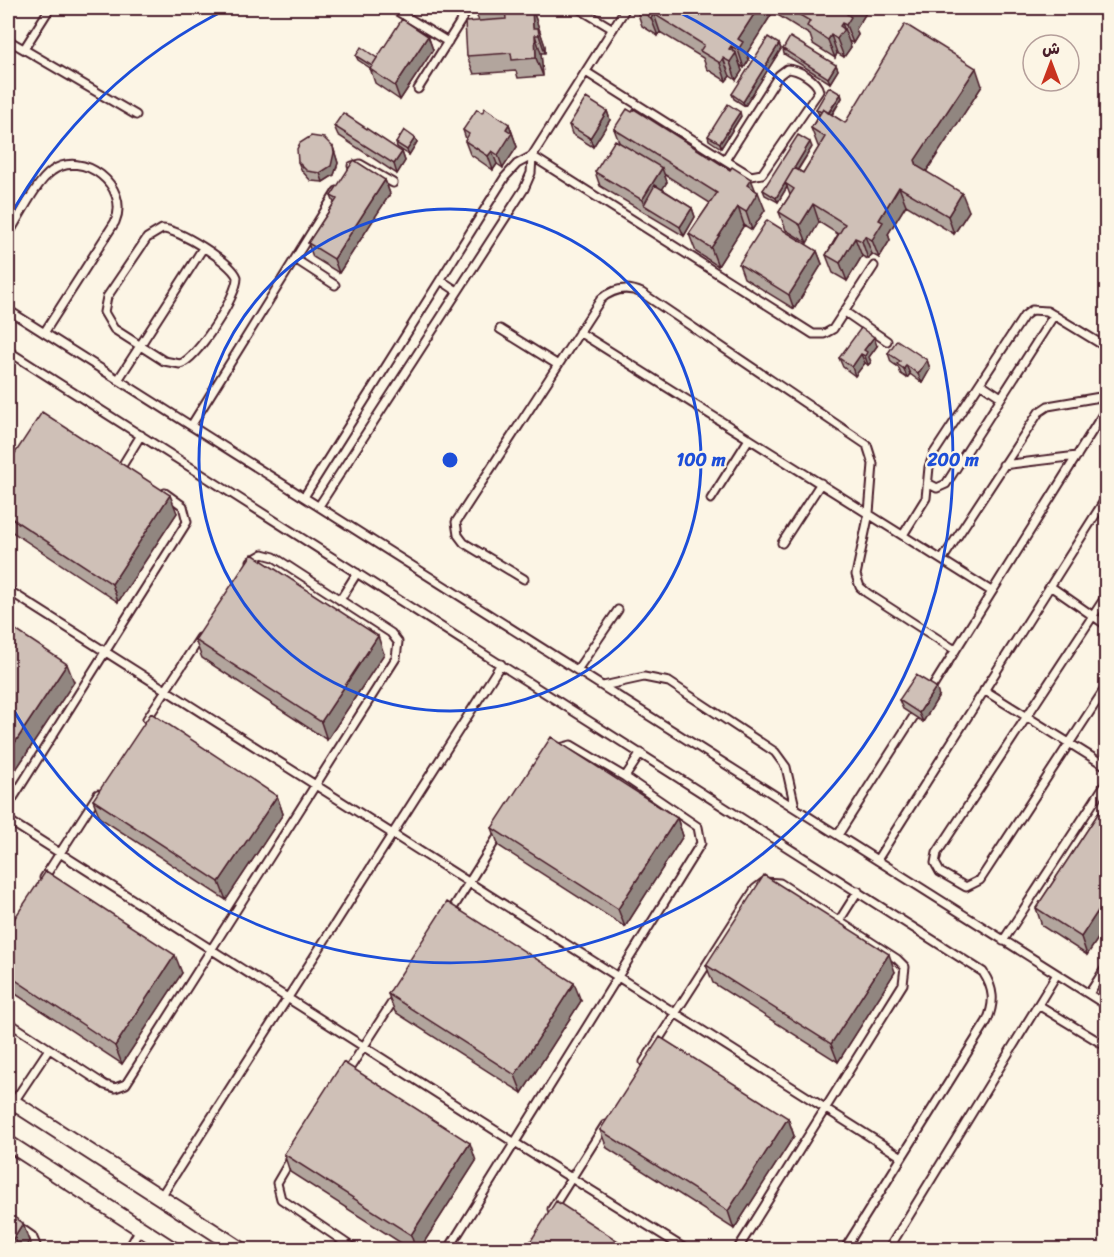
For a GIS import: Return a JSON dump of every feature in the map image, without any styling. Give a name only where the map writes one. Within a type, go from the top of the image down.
[{"type":"street","points":[[10,1101],[242,1250]]},
{"type":"street","points":[[8,1143],[174,1250]]},
{"type":"lane","points":[[24,49],[50,8]]},
{"type":"lane","points":[[392,8],[448,42]]},
{"type":"lane","points":[[418,89],[469,8]]},
{"type":"lane","points":[[578,8],[613,29]]},
{"type":"lane","points":[[319,506],[528,182],[532,156],[626,8]]},
{"type":"lane","points":[[8,40],[136,116]]},
{"type":"lane","points":[[586,72],[725,160],[752,176],[762,174],[817,94],[817,83],[793,69],[782,71],[725,160]]},
{"type":"lane","points":[[304,497],[442,281],[505,177],[517,164],[532,156]]},
{"type":"lane","points":[[532,156],[808,332],[819,335],[829,332],[874,266]]},
{"type":"lane","points":[[8,235],[46,176],[61,166],[70,164],[88,169],[106,179],[116,191],[119,207],[115,222],[44,333]]},
{"type":"lane","points":[[346,176],[354,164],[360,164],[393,183]]},
{"type":"lane","points":[[191,426],[340,185]]},
{"type":"lane","points":[[156,230],[175,230],[232,267],[237,277],[235,292],[194,355],[186,362],[169,363],[140,346],[109,324],[104,312],[106,297],[147,238],[156,230]]},
{"type":"lane","points":[[118,380],[203,248]]},
{"type":"lane","points":[[295,259],[335,285]]},
{"type":"lane","points":[[442,281],[457,291]]},
{"type":"lane","points":[[524,579],[464,543],[458,535],[456,522],[579,332],[607,294],[629,288],[642,292],[867,445],[873,458],[869,513],[857,568],[860,588],[955,650]]},
{"type":"lane","points":[[903,535],[924,503],[929,484],[929,467],[934,453],[1024,316],[1037,309],[1054,315],[1107,347]]},
{"type":"lane","points":[[8,310],[1107,1005]]},
{"type":"lane","points":[[844,312],[887,341]]},
{"type":"lane","points":[[929,484],[938,488],[946,484],[1054,315]]},
{"type":"lane","points":[[500,329],[558,365]]},
{"type":"lane","points":[[579,332],[991,591]]},
{"type":"lane","points":[[8,351],[978,968],[990,983],[994,996],[987,1021],[844,1250]]},
{"type":"lane","points":[[980,383],[1001,397]]},
{"type":"lane","points":[[942,560],[1002,465],[1043,408],[1107,396]]},
{"type":"lane","points":[[930,691],[1107,409]]},
{"type":"lane","points":[[122,466],[141,435]]},
{"type":"lane","points":[[711,499],[749,439]]},
{"type":"lane","points":[[1002,465],[1077,456]]},
{"type":"lane","points":[[112,459],[132,472]]},
{"type":"lane","points":[[782,543],[821,483]]},
{"type":"lane","points":[[8,806],[187,522],[183,506],[160,490]]},
{"type":"lane","points":[[877,860],[1107,498]]},
{"type":"lane","points":[[8,1022],[110,1087],[126,1084],[399,653],[395,637],[269,555],[253,559],[243,573]]},
{"type":"lane","points":[[340,600],[357,573]]},
{"type":"lane","points":[[1050,586],[1107,625]]},
{"type":"lane","points":[[8,590],[902,1157]]},
{"type":"lane","points":[[1107,596],[935,858],[940,872],[962,885],[971,887],[980,880],[1107,687]]},
{"type":"lane","points":[[577,670],[618,610]]},
{"type":"lane","points":[[141,729],[204,632]]},
{"type":"lane","points":[[160,1198],[501,664]]},
{"type":"lane","points":[[603,686],[644,677],[669,682],[776,752],[786,767],[795,807]]},
{"type":"lane","points":[[984,690],[1107,766]]},
{"type":"lane","points":[[838,835],[914,716]]},
{"type":"lane","points":[[448,1250],[699,848],[702,838],[698,827],[625,777],[571,745],[560,746],[552,753]]},
{"type":"lane","points":[[625,777],[641,753]]},
{"type":"lane","points":[[1003,941],[1107,783]]},
{"type":"lane","points":[[37,889],[104,786]]},
{"type":"lane","points":[[8,820],[363,1047],[687,1250]]},
{"type":"lane","points":[[444,921],[507,823]]},
{"type":"lane","points":[[638,1071],[755,889],[764,882],[780,883],[897,959],[906,973],[903,984],[736,1250]]},
{"type":"lane","points":[[839,921],[858,891]]},
{"type":"lane","points":[[1089,994],[1107,968]]},
{"type":"lane","points":[[888,1250],[1040,1006],[1057,974]]},
{"type":"lane","points":[[339,1084],[401,989]]},
{"type":"lane","points":[[1040,1006],[1107,1046]]},
{"type":"lane","points":[[10,1101],[49,1049]]},
{"type":"lane","points":[[549,1214],[608,1120]]},
{"type":"lane","points":[[297,1150],[279,1178],[278,1195],[356,1250]]},
{"type":"lane","points":[[8,1219],[32,1236],[38,1250]]},
{"type":"lane","points":[[128,1250],[140,1228]]},
{"type":"lane","points":[[337,1250],[343,1241]]},
{"type":"building","points":[[475,8],[532,8],[533,28],[538,28],[539,35],[535,35],[536,58],[512,60],[511,53],[467,56],[465,22],[506,19],[505,10],[475,12]]},
{"type":"building","points":[[636,8],[758,8],[738,39],[743,42],[738,50],[731,46],[729,49],[736,53],[730,62],[723,58],[720,63],[700,51],[704,45],[654,14],[651,18]]},
{"type":"building","points":[[788,8],[851,8],[847,14],[851,17],[846,25],[842,23],[840,26],[844,29],[837,39],[831,35],[828,40],[807,26],[810,21]]},
{"type":"building","points":[[402,19],[428,36],[395,86],[370,69]]},
{"type":"building","points":[[905,24],[976,68],[915,160],[917,166],[962,193],[948,216],[899,187],[879,220],[883,222],[872,240],[865,236],[862,241],[855,238],[840,263],[826,255],[845,224],[813,204],[800,225],[779,212],[794,189],[785,183],[794,168],[803,173],[825,137],[811,128],[823,109],[845,123]]},
{"type":"building","points":[[768,37],[779,44],[743,102],[732,94]]},
{"type":"building","points":[[790,37],[836,65],[828,78],[783,49]]},
{"type":"building","points":[[361,47],[377,58],[372,66],[356,56]]},
{"type":"building","points":[[829,87],[841,94],[828,113],[823,109],[821,112],[816,109]]},
{"type":"building","points":[[586,98],[607,111],[590,138],[569,125]]},
{"type":"building","points":[[728,104],[740,112],[720,143],[708,136]]},
{"type":"building","points":[[485,108],[509,124],[506,129],[512,133],[498,155],[492,151],[488,156],[465,141],[469,134],[463,130],[477,109],[482,113]]},
{"type":"building","points":[[627,109],[632,112],[634,109],[730,170],[732,167],[751,179],[747,185],[758,192],[746,212],[738,207],[711,248],[689,234],[717,193],[614,129]]},
{"type":"building","points":[[343,113],[402,152],[394,164],[334,126]]},
{"type":"building","points":[[404,130],[415,138],[407,150],[396,143]]},
{"type":"building","points":[[798,135],[810,142],[776,198],[763,190]]},
{"type":"building","points":[[311,136],[324,138],[333,147],[331,166],[320,173],[307,171],[298,162],[297,149],[300,143]]},
{"type":"building","points":[[615,140],[662,168],[642,200],[595,172]]},
{"type":"building","points":[[354,160],[385,180],[334,259],[308,243],[337,199],[331,196]]},
{"type":"building","points":[[655,185],[692,208],[680,227],[644,205]]},
{"type":"building","points":[[767,220],[817,251],[789,295],[739,264]]},
{"type":"building","points":[[861,328],[874,337],[864,350],[867,352],[865,356],[861,354],[852,367],[839,358]]},
{"type":"building","points":[[897,340],[927,360],[918,374],[906,365],[904,369],[897,364],[900,361],[888,353]]},
{"type":"building","points":[[42,412],[170,495],[112,584],[8,516],[8,464]]},
{"type":"building","points":[[252,554],[378,636],[321,722],[195,640]]},
{"type":"building","points":[[8,625],[67,664],[8,753]]},
{"type":"building","points":[[916,675],[936,687],[919,713],[899,700]]},
{"type":"building","points":[[151,713],[277,796],[219,882],[93,800]]},
{"type":"building","points":[[551,737],[677,818],[618,909],[492,828]]},
{"type":"building","points":[[1107,800],[1107,897],[1081,937],[1036,908]]},
{"type":"building","points":[[46,871],[175,955],[115,1046],[8,975],[8,928]]},
{"type":"building","points":[[764,875],[889,954],[831,1044],[706,965]]},
{"type":"building","points":[[447,902],[574,983],[515,1075],[388,994]]},
{"type":"building","points":[[660,1037],[788,1118],[728,1211],[600,1130]]},
{"type":"building","points":[[343,1062],[470,1143],[411,1235],[284,1154]]},
{"type":"building","points":[[556,1201],[632,1250],[525,1250]]},
{"type":"building","points":[[8,1213],[23,1223],[8,1247]]}]
